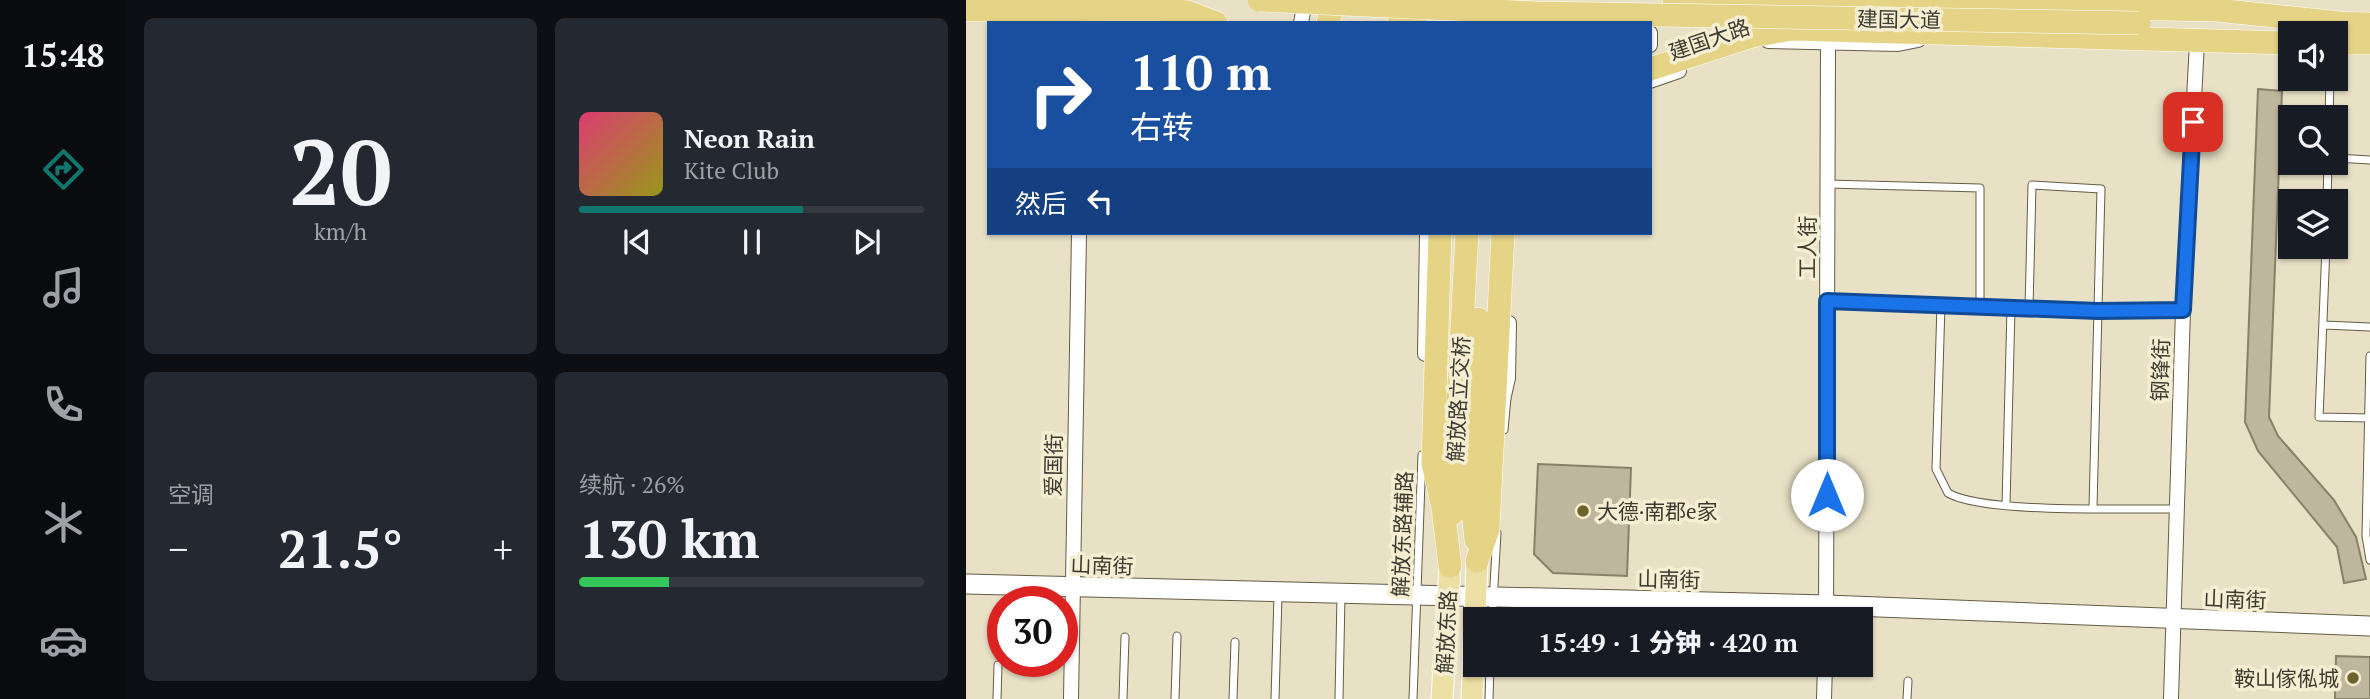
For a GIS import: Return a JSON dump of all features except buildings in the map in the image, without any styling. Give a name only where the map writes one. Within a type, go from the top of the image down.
[{"type":"highway","name":"建国大道","points":[[1259,0],[1434,8],[1546,18],[2139,23],[2278,30]]},
{"type":"highway","points":[[1328,21],[1331,11],[1341,0]]},
{"type":"highway","points":[[1475,0],[1475,21]]},
{"type":"highway","points":[[1486,21],[1487,0]]},
{"type":"highway","points":[[1605,0],[1616,7],[1624,21]]},
{"type":"highway","points":[[1674,0],[2217,10],[2278,22]]},
{"type":"highway","points":[[966,11],[1021,8],[1157,9],[1187,12],[1211,21]]},
{"type":"highway","points":[[1401,21],[1412,12],[1434,8]]},
{"type":"highway","name":"建国大道","points":[[2348,30],[2370,24]]},
{"type":"highway","name":"建国大道","points":[[1652,68],[1752,36],[1792,29],[1837,36],[1950,34],[2278,43]]},
{"type":"highway","name":"建国大道","points":[[2348,36],[2370,43]]},
{"type":"highway","points":[[1440,235],[1432,414],[1433,463],[1443,508]]},
{"type":"highway","points":[[1450,235],[1442,463],[1443,508],[1450,566]]},
{"type":"highway","name":"解放路立交桥","points":[[1450,566],[1467,235]]},
{"type":"highway","name":"解放路立交桥","points":[[1476,550],[1472,503],[1480,235]]},
{"type":"highway","points":[[1476,550],[1484,467],[1491,235]]},
{"type":"highway","points":[[1476,550],[1488,529],[1499,433],[1498,356],[1503,235]]},
{"type":"main road","name":"解放东路","points":[[1472,699],[1484,599],[1476,550]]},
{"type":"main road","name":"解放东路","points":[[1442,699],[1450,566]]},
{"type":"main road","name":"山南街","points":[[966,584],[1037,586]]},
{"type":"main road","name":"山南街","points":[[1078,587],[1695,607]]},
{"type":"main road","name":"山南街","points":[[1873,613],[2369,624]]},
{"type":"street","points":[[1301,21],[1305,0]]},
{"type":"street","points":[[1632,0],[1647,21]]},
{"type":"street","points":[[966,11],[1072,21]]},
{"type":"street","name":"建国大路","points":[[1652,80],[1767,41],[1837,36]]},
{"type":"street","name":"工人街","points":[[1827,607],[1828,184],[1837,36]]},
{"type":"street","name":"钢锋街","points":[[2171,699],[2183,310],[2197,42]]},
{"type":"street","name":"爱国街","points":[[1072,586],[1079,235]]},
{"type":"street","points":[[1427,235],[1425,370],[1432,414]]},
{"type":"street","points":[[1499,433],[1508,378],[1512,235]]},
{"type":"street","points":[[1827,301],[2098,311],[2183,310]]},
{"type":"street","name":"爱国街","points":[[1071,677],[1071,699]]},
{"type":"street","points":[[1824,699],[1825,677]]},
{"type":"lane","points":[[2348,159],[2370,160]]},
{"type":"lane","points":[[1828,184],[1980,188],[1980,307]]},
{"type":"lane","points":[[2029,309],[2032,185],[2101,189],[2094,508]]},
{"type":"lane","points":[[2326,259],[2319,417],[2369,418]]},
{"type":"lane","points":[[1941,306],[1938,478],[1948,493],[1956,498],[2006,505],[2176,509]]},
{"type":"lane","points":[[2006,505],[2011,308]]},
{"type":"lane","points":[[2324,325],[2370,327]]},
{"type":"lane","points":[[2370,356],[2366,536],[2370,560]]},
{"type":"lane","name":"解放东路辅路","points":[[1413,699],[1422,450]]},
{"type":"lane","points":[[1487,607],[1484,599],[1499,504]]},
{"type":"lane","points":[[1275,699],[1278,593]]},
{"type":"lane","points":[[1339,699],[1341,595]]},
{"type":"lane","points":[[1175,699],[1178,636]]},
{"type":"lane","points":[[1123,699],[1125,637]]},
{"type":"lane","points":[[1233,699],[1235,642]]},
{"type":"lane","points":[[997,699],[998,677]]},
{"type":"lane","points":[[1489,699],[1490,677]]},
{"type":"lane","points":[[1907,699],[1908,681]]},
{"type":"place","name":"大德·南郡e家","points":[[1583,511]]},
{"type":"place","name":"鞍山傢俬城","points":[[2353,678]]},
{"type":"route","points":[[1827,495],[1827,301],[2098,311],[2183,310],[2193,122]]}]
